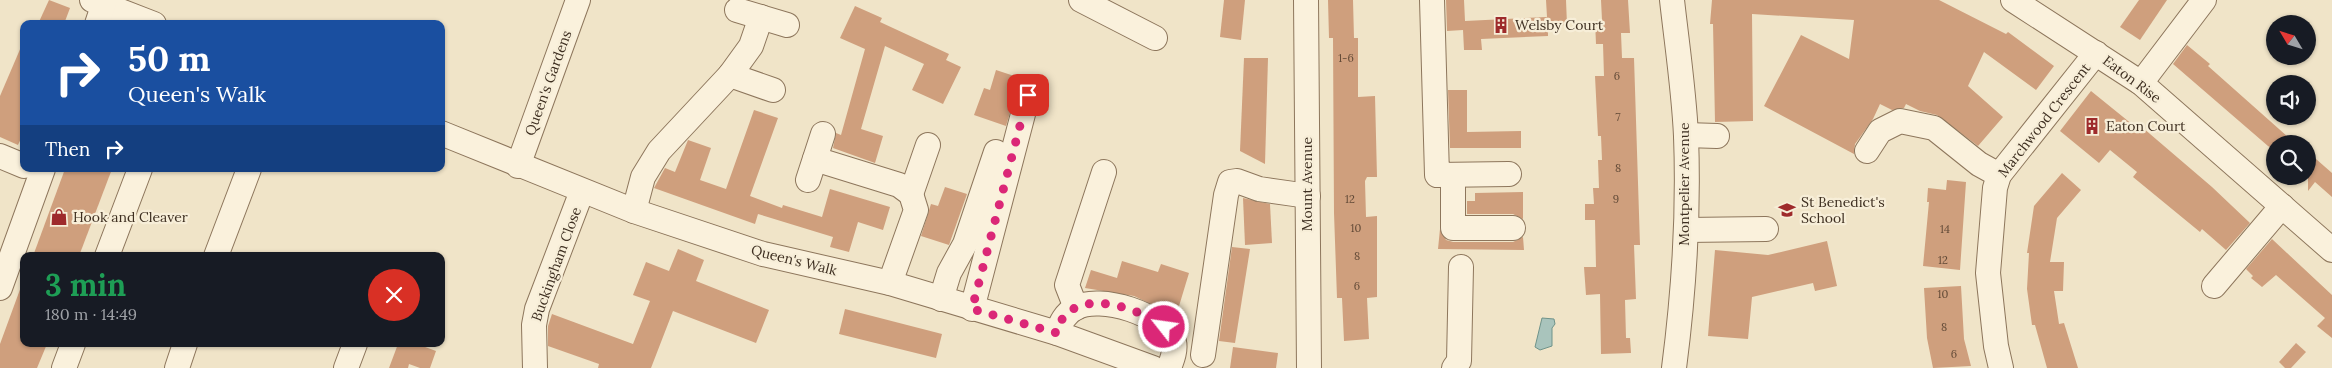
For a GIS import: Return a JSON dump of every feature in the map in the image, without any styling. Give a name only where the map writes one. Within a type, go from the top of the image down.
[{"type":"street","name":"Queen's Gardens","points":[[518,166],[578,0]]},
{"type":"street","points":[[1081,0],[1155,38]]},
{"type":"street","name":"Mount Avenue","points":[[1306,0],[1309,368]]},
{"type":"street","points":[[1432,0],[1436,175],[1509,174]]},
{"type":"street","name":"Montpelier Avenue","points":[[1672,0],[1686,135],[1686,230],[1682,311],[1674,368]]},
{"type":"street","points":[[2141,83],[2204,0]]},
{"type":"street","name":"Eaton Rise","points":[[2026,3],[2141,83],[2331,248]]},
{"type":"street","points":[[100,7],[141,20]]},
{"type":"street","points":[[737,10],[787,25]]},
{"type":"street","points":[[634,211],[643,177],[659,151],[730,75],[751,46],[761,17]]},
{"type":"street","name":"Marchwood Crescent","points":[[2001,368],[1996,346],[1988,272],[1995,188],[2000,175],[2096,53]]},
{"type":"street","points":[[730,75],[773,90]]},
{"type":"street","points":[[972,309],[1028,95]]},
{"type":"street","points":[[1867,151],[1880,131],[1900,121],[1934,128],[1979,164],[2000,175]]},
{"type":"street","points":[[823,134],[811,170],[899,185],[911,194],[916,210],[890,283]]},
{"type":"street","name":"Queen's Walk","points":[[445,135],[582,192],[763,254],[890,283],[1057,333],[1153,368]]},
{"type":"street","points":[[1686,135],[1717,136]]},
{"type":"street","points":[[911,194],[928,145]]},
{"type":"street","points":[[941,299],[949,273],[965,244],[996,152]]},
{"type":"street","points":[[0,156],[20,163]]},
{"type":"street","points":[[0,288],[34,172]]},
{"type":"street","points":[[109,252],[139,172]]},
{"type":"street","points":[[218,252],[248,172]]},
{"type":"street","points":[[1076,308],[1067,285],[1104,172]]},
{"type":"street","points":[[1453,175],[1453,228],[1513,228]]},
{"type":"street","points":[[1203,356],[1226,195],[1230,182],[1237,181],[1259,189],[1308,196]]},
{"type":"street","name":"Buckingham Close","points":[[535,368],[534,325],[537,308],[582,192]]},
{"type":"street","points":[[2214,286],[2282,206]]},
{"type":"street","points":[[1686,230],[1766,229]]},
{"type":"street","points":[[1454,368],[1459,362],[1461,267]]},
{"type":"street","points":[[1057,333],[1063,318],[1076,308],[1106,303],[1151,317],[1164,327],[1174,342],[1174,357],[1168,368]]},
{"type":"street","points":[[64,368],[72,347]]},
{"type":"street","points":[[176,368],[184,347]]},
{"type":"street","points":[[346,368],[354,347]]},
{"type":"water","points":[[1542,318],[1554,319],[1555,324],[1552,328],[1552,346],[1540,350],[1535,347]]},
{"type":"building","points":[[49,0],[70,8],[66,20],[40,20]]},
{"type":"building","points":[[1224,0],[1245,0],[1241,40],[1220,37]]},
{"type":"building","points":[[1328,0],[1353,0],[1354,38],[1358,38],[1358,97],[1375,96],[1377,177],[1367,177],[1365,181],[1366,217],[1377,216],[1377,297],[1367,298],[1369,339],[1344,341],[1342,298],[1337,298],[1334,213],[1333,38],[1329,38]]},
{"type":"building","name":"Welsby Court","points":[[1446,0],[1464,0],[1465,21],[1547,17],[1546,0],[1566,0],[1567,25],[1548,26],[1548,36],[1481,39],[1482,50],[1464,50],[1463,30],[1447,31]]},
{"type":"building","points":[[1601,0],[1628,0],[1630,33],[1621,33],[1622,58],[1634,58],[1640,245],[1634,245],[1636,299],[1625,300],[1626,338],[1630,338],[1631,353],[1601,354],[1600,294],[1586,295],[1584,267],[1596,267],[1595,220],[1585,220],[1585,204],[1594,204],[1593,188],[1599,188],[1598,160],[1602,160],[1601,136],[1598,136],[1595,76],[1604,76],[1603,44],[1596,44],[1595,21],[1602,20]]},
{"type":"building","points":[[1712,0],[1939,0],[2006,34],[2008,32],[2054,66],[2036,90],[1984,52],[1968,86],[2003,117],[1978,146],[1937,115],[1920,111],[1906,104],[1904,108],[1892,110],[1880,104],[1873,119],[1855,144],[1854,154],[1764,106],[1801,35],[1849,59],[1854,20],[1752,14],[1753,121],[1715,122],[1713,24],[1710,24]]},
{"type":"building","points":[[2139,0],[2167,0],[2140,40],[2120,27]]},
{"type":"building","points":[[855,6],[882,18],[880,22],[949,54],[946,60],[961,67],[943,104],[912,90],[924,64],[885,46],[861,129],[883,136],[875,163],[833,148],[836,133],[841,135],[865,49],[840,38]]},
{"type":"building","points":[[2187,45],[2210,64],[2208,66],[2266,117],[2266,125],[2275,125],[2286,135],[2266,135],[2266,144],[2173,64]]},
{"type":"building","points":[[20,49],[20,141],[18,145],[0,137],[0,96]]},
{"type":"building","points":[[1244,58],[1268,58],[1265,164],[1240,151]]},
{"type":"building","points":[[996,70],[1020,78],[1006,126],[974,115],[984,88],[990,90]]},
{"type":"building","points":[[1448,90],[1467,90],[1467,132],[1521,131],[1521,148],[1450,148]]},
{"type":"building","points":[[2091,91],[2133,125],[2136,122],[2212,187],[2250,223],[2226,250],[2202,229],[2200,232],[2133,177],[2137,172],[2110,150],[2099,163],[2060,131]]},
{"type":"building","points":[[754,110],[778,118],[750,196],[782,208],[783,205],[822,217],[830,189],[890,207],[883,230],[858,222],[849,252],[830,247],[833,237],[758,214],[755,224],[654,188],[665,168],[675,172],[688,140],[711,148],[700,180],[726,189]]},
{"type":"building","points":[[2316,159],[2332,173],[2332,197],[2316,183]]},
{"type":"building","points":[[64,172],[111,172],[81,252],[34,252]]},
{"type":"building","points":[[2062,173],[2081,190],[2057,218],[2050,262],[2064,262],[2063,291],[2054,291],[2059,324],[2064,323],[2078,368],[2047,368],[2035,325],[2032,325],[2027,289],[2029,253],[2027,253],[2034,206]]},
{"type":"building","points":[[1947,180],[1966,182],[1960,270],[1923,266],[1929,202],[1927,202],[1928,188],[1946,190]]},
{"type":"building","points":[[945,187],[967,194],[949,245],[921,236],[931,204],[938,206]]},
{"type":"building","points":[[1523,192],[1523,219],[1513,214],[1467,214],[1467,201],[1475,201],[1475,193]]},
{"type":"building","points":[[1243,198],[1270,204],[1272,243],[1245,245]]},
{"type":"building","points":[[1440,229],[1446,240],[1453,242],[1513,242],[1523,237],[1524,250],[1438,249]]},
{"type":"building","points":[[2272,239],[2332,295],[2332,338],[2317,326],[2325,318],[2276,275],[2262,287],[2251,278],[2253,276],[2246,269]]},
{"type":"building","points":[[1827,241],[1837,286],[1815,291],[1813,283],[1752,297],[1748,339],[1708,336],[1715,250],[1768,255]]},
{"type":"building","points":[[1232,247],[1250,249],[1235,343],[1219,341]]},
{"type":"building","points":[[678,249],[704,260],[696,281],[769,310],[756,343],[673,311],[651,368],[598,368],[599,364],[548,346],[548,326],[552,314],[633,344],[650,301],[633,295],[646,262],[669,271]]},
{"type":"building","points":[[1122,261],[1158,272],[1161,264],[1189,273],[1176,316],[1134,296],[1085,288],[1091,270],[1117,278]]},
{"type":"building","points":[[1961,286],[1964,339],[1971,366],[1933,368],[1927,338],[1924,288]]},
{"type":"building","points":[[20,289],[20,347],[46,347],[37,368],[0,368],[0,344]]},
{"type":"building","points":[[845,309],[942,334],[936,358],[839,334]]},
{"type":"building","points":[[2296,343],[2306,352],[2291,368],[2285,368],[2279,362]]},
{"type":"building","points":[[397,347],[425,347],[436,351],[430,368],[420,368],[409,364],[408,368],[389,368]]},
{"type":"building","points":[[1233,347],[1278,353],[1276,368],[1230,368]]},
{"type":"place","name":"Welsby Court","points":[[1501,25]]},
{"type":"place","name":"Eaton Court","points":[[2092,126]]},
{"type":"place","name":"St Benedict's School","points":[[1787,210]]},
{"type":"place","name":"Hook and Cleaver","points":[[59,217]]},
{"type":"route","points":[[1028,95],[972,309],[1057,333],[1063,318],[1076,308],[1092,303],[1106,303],[1151,317],[1164,327]]}]
